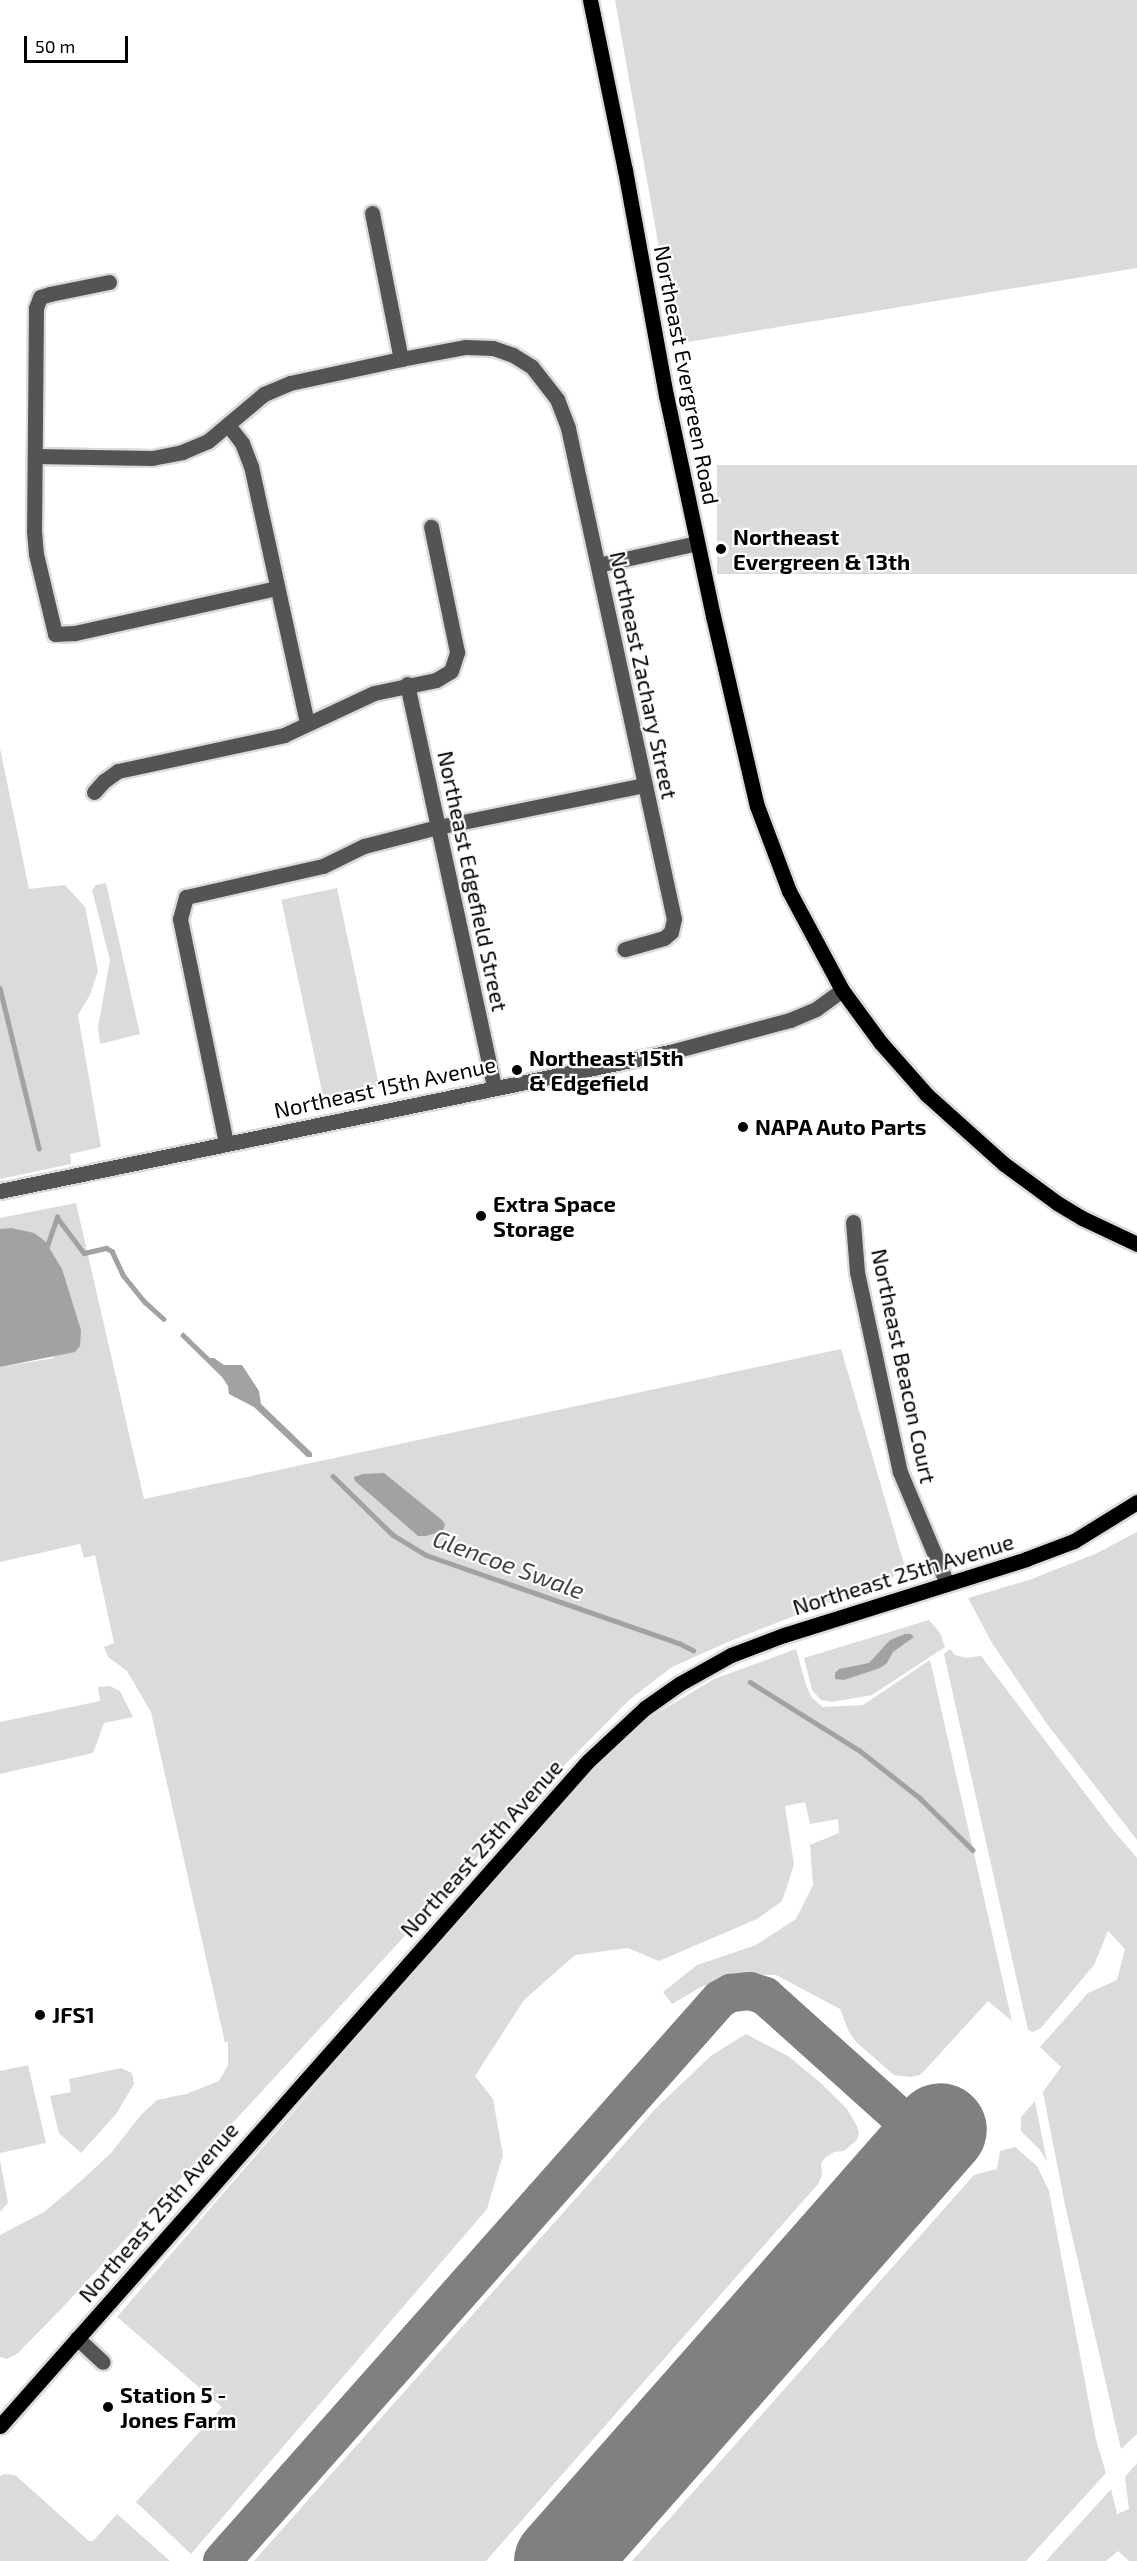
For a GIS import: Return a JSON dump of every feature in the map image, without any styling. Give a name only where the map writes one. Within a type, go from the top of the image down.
[{"type":"main road","name":"Northeast Evergreen Road","points":[[590,0],[625,170],[666,395],[697,543],[757,806],[789,891],[842,990],[881,1043],[960,1126],[1004,1164],[1057,1203],[1082,1218],[1137,1244]]},
{"type":"main road","name":"Northeast 25th Avenue","points":[[0,2426],[290,2096],[614,1734],[679,1684],[731,1655],[784,1635],[1026,1559],[1074,1541],[1137,1502]]},
{"type":"street","points":[[372,213],[402,359]]},
{"type":"street","points":[[109,282],[40,297],[35,319],[36,554],[55,634],[75,633],[278,588]]},
{"type":"street","name":"Northeast Zachary Street","points":[[35,456],[152,458],[182,452],[199,445],[228,425],[264,394],[290,383],[466,347],[493,348],[513,355],[532,367],[557,399],[568,428],[674,926],[671,932],[656,942],[625,949]]},
{"type":"street","points":[[228,425],[242,443],[251,466],[307,722]]},
{"type":"street","points":[[94,792],[118,771],[284,735],[307,722],[374,693],[407,684],[436,680],[452,671],[457,652],[430,527]]},
{"type":"street","points":[[598,565],[697,543]]},
{"type":"street","name":"Northeast Edgefield Street","points":[[407,684],[494,1087]]},
{"type":"street","points":[[226,1143],[180,919],[183,902],[192,894],[323,866],[364,846],[438,827],[644,785]]},
{"type":"street","name":"Northeast 15th Avenue","points":[[0,1191],[670,1052],[747,1033],[816,1009],[842,990]]},
{"type":"street","name":"Northeast Beacon Court","points":[[853,1222],[857,1272],[900,1472],[947,1584]]},
{"type":"street","points":[[77,2338],[104,2362]]},
{"type":"shaded area","points":[[615,0],[1137,0],[1137,268],[676,344]]},
{"type":"shaded area","points":[[717,465],[1137,465],[1137,574],[717,574]]},
{"type":"shaded area","points":[[0,748],[29,889],[65,885],[85,907],[98,971],[90,995],[78,1015],[101,1147],[70,1154],[71,1164],[0,1179]]},
{"type":"shaded area","points":[[106,883],[140,1034],[100,1044],[98,1027],[110,960],[92,890],[96,885]]},
{"type":"shaded area","points":[[337,888],[379,1087],[323,1098],[281,900]]},
{"type":"shaded area","points":[[76,1203],[144,1499],[841,1349],[904,1564],[892,1578],[730,1641],[672,1667],[629,1700],[531,1799],[63,2307],[17,2354],[7,2359],[0,2357],[0,2235],[44,2212],[82,2180],[111,2153],[141,2115],[157,2100],[186,2094],[219,2081],[228,2065],[228,2041],[225,2043],[151,1712],[127,1671],[108,1657],[104,1647],[114,1643],[95,1555],[84,1558],[80,1544],[0,1562],[0,1367],[54,1358],[45,1241],[11,1228],[0,1229],[0,1218]]},
{"type":"shaded area","points":[[11,1228],[34,1233],[45,1241],[62,1269],[81,1330],[80,1346],[75,1352],[0,1367],[0,1229]]},
{"type":"shaded area","points":[[183,1332],[210,1358],[224,1365],[242,1365],[259,1391],[261,1404],[312,1453],[312,1457],[307,1457],[254,1407],[229,1394],[228,1386],[222,1377],[180,1336]]},
{"type":"shaded area","points":[[384,1473],[442,1520],[445,1524],[443,1531],[418,1536],[355,1481],[354,1477]]},
{"type":"shaded area","points":[[1137,1532],[1137,1840],[1047,1724],[992,1643],[968,1598],[1029,1580],[1095,1554]]},
{"type":"shaded area","points":[[929,1620],[940,1633],[945,1647],[872,1695],[832,1702],[821,1700],[812,1690],[804,1658]]},
{"type":"shaded area","points":[[911,1634],[914,1637],[893,1652],[887,1663],[880,1668],[844,1680],[835,1679],[835,1673],[839,1669],[869,1663],[890,1640]]},
{"type":"shaded area","points":[[796,1649],[812,1698],[823,1707],[863,1705],[930,1660],[1012,2021],[988,2001],[920,2075],[910,2077],[894,2075],[856,2042],[849,2032],[840,2009],[776,1975],[736,1974],[701,1987],[672,2004],[663,1992],[697,1965],[756,1945],[796,1919],[813,1885],[810,1845],[839,1833],[838,1819],[810,1824],[805,1802],[785,1806],[794,1865],[782,1901],[757,1919],[659,1961],[628,1948],[575,1955],[524,2000],[475,2076],[493,2099],[503,2155],[487,2209],[191,2554],[136,2502],[222,2407],[117,2317],[344,2053],[592,1772],[649,1718],[714,1679]]},
{"type":"shaded area","points":[[950,1649],[955,1655],[966,1658],[981,1656],[1112,1829],[1137,1858],[1137,2434],[1121,2449],[1065,2205],[1043,2092],[1061,2067],[1040,2047],[1088,1993],[1117,1980],[1125,1949],[1108,1931],[1094,1965],[1040,2029],[1032,2032],[1028,2030],[944,1654]]},
{"type":"shaded area","points":[[110,1686],[120,1691],[133,1717],[104,1723],[93,1753],[0,1774],[0,1722],[100,1701],[98,1687]]},
{"type":"shaded area","points":[[746,2034],[788,2056],[822,2084],[847,2109],[857,2126],[859,2133],[857,2140],[844,2151],[834,2152],[826,2157],[821,2163],[822,2175],[818,2184],[486,2561],[254,2561],[657,2107],[712,2055]]},
{"type":"shaded area","points":[[28,2065],[46,2143],[0,2153],[0,2071]]},
{"type":"shaded area","points":[[121,2068],[132,2073],[134,2084],[116,2114],[81,2153],[59,2133],[50,2096],[71,2092],[69,2079]]},
{"type":"shaded area","points":[[1035,2101],[1047,2162],[1040,2150],[1021,2131],[1021,2117]]},
{"type":"shaded area","points":[[1015,2147],[1037,2166],[1049,2191],[1096,2440],[1106,2473],[1026,2561],[632,2561],[974,2175],[997,2169],[1000,2151]]},
{"type":"shaded area","points":[[0,2160],[8,2203],[0,2212]]},
{"type":"shaded area","points":[[1137,2463],[1137,2561],[1129,2561],[1118,2551],[1106,2561],[1046,2561],[1111,2489],[1117,2514],[1129,2509],[1125,2477]]},
{"type":"shaded area","points":[[15,2475],[89,2541],[93,2541],[117,2514],[170,2561],[0,2561],[0,2476]]},
{"type":"waterway","name":"Glencoe Swale","points":[[0,988],[39,1148]]},
{"type":"waterway","name":"Glencoe Swale","points":[[46,1249],[57,1217],[84,1253],[106,1248],[112,1251],[123,1275],[145,1302],[164,1319]]},
{"type":"waterway","name":"Glencoe Swale","points":[[333,1476],[393,1535],[426,1555],[679,1643],[693,1650]]},
{"type":"waterway","name":"Glencoe Swale","points":[[750,1682],[859,1750],[920,1798],[973,1850]]},
{"type":"taxiway","points":[[222,2561],[720,1999],[731,1993],[750,1991],[765,1996],[928,2142]]},
{"type":"runway","points":[[560,2561],[940,2129]]},
{"type":"place","name":"Northeast Evergreen & 13th","points":[[721,549]]},
{"type":"place","name":"Northeast 15th & Edgefield","points":[[517,1070]]},
{"type":"place","name":"NAPA Auto Parts","points":[[743,1127]]},
{"type":"place","name":"Extra Space Storage","points":[[481,1216]]},
{"type":"place","name":"JFS1","points":[[40,2015]]},
{"type":"place","name":"Station 5 - Jones Farm","points":[[108,2407]]}]
